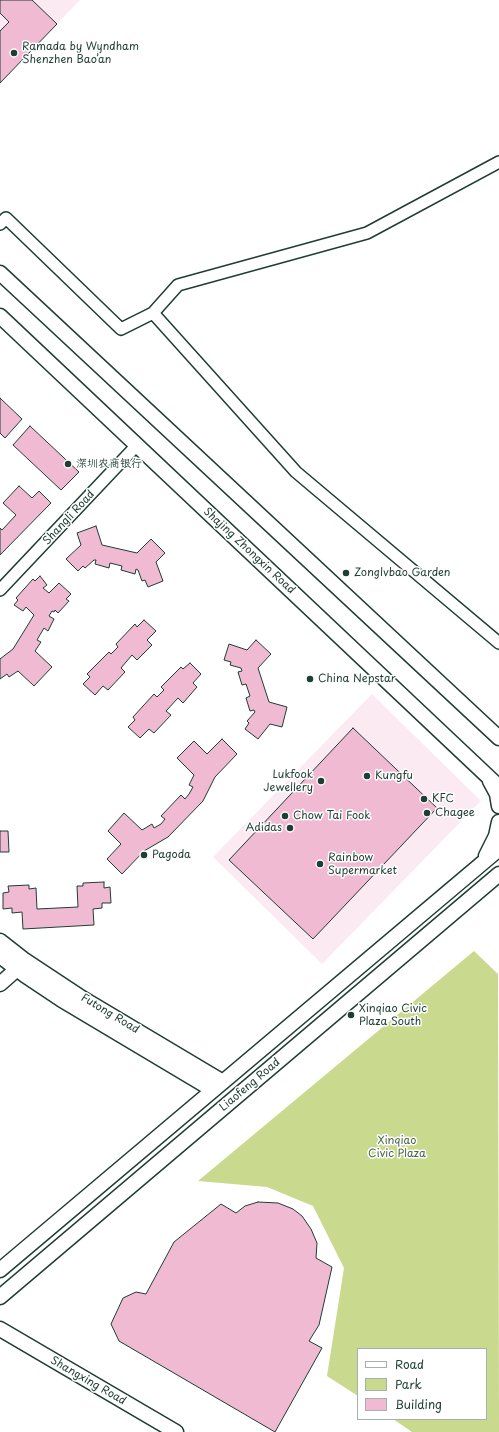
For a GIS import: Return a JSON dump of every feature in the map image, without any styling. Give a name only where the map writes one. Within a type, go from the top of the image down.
[{"type":"street","points":[[0,224],[6,218],[121,329],[153,313],[178,285],[367,233],[499,162]]},
{"type":"street","points":[[0,273],[499,738]]},
{"type":"street","points":[[153,313],[296,472],[499,643]]},
{"type":"street","name":"Shajing Zhongxin Road","points":[[0,316],[499,787]]},
{"type":"street","name":"Shangli Road","points":[[0,590],[137,445]]},
{"type":"street","points":[[486,775],[497,794],[499,806]]},
{"type":"street","points":[[479,866],[493,845],[499,822]]},
{"type":"street","name":"Liaofeng Road","points":[[0,1270],[499,849]]},
{"type":"street","name":"Liaofeng Road","points":[[0,1297],[497,876]]},
{"type":"street","name":"Futong Road","points":[[0,941],[23,959],[218,1086]]},
{"type":"street","name":"Futong Road","points":[[0,956],[80,1011],[218,1086]]},
{"type":"street","points":[[0,984],[17,969]]},
{"type":"street","name":"Shangxing Road","points":[[0,1329],[176,1432]]},
{"type":"shaded area","name":"Ramada by Wyndham Shenzhen Bao’an","points":[[0,0],[80,0],[0,83]]},
{"type":"shaded area","points":[[372,694],[481,801],[322,964],[213,857]]},
{"type":"green space","name":"Xinqiao Civic Plaza","points":[[474,951],[498,974],[499,1432],[412,1432],[394,1420],[487,1420],[487,1348],[357,1348],[357,1395],[327,1376],[344,1268],[313,1206],[267,1187],[198,1181]]},
{"type":"building","name":"Ramada by Wyndham Shenzhen Bao’an","points":[[0,0],[32,0],[57,24],[0,83],[0,31],[9,22],[0,13]]},
{"type":"building","points":[[0,398],[22,419],[5,438],[0,433]]},
{"type":"building","points":[[30,426],[79,472],[61,490],[13,445]]},
{"type":"building","points":[[19,486],[32,498],[39,491],[51,503],[0,555],[0,528],[2,530],[16,515],[3,503]]},
{"type":"building","points":[[96,526],[102,545],[137,553],[151,539],[165,553],[156,562],[163,581],[148,587],[145,580],[142,581],[138,570],[136,569],[135,574],[121,570],[122,566],[110,563],[109,568],[95,564],[96,560],[85,568],[83,566],[78,571],[66,559],[81,545],[77,533]]},
{"type":"building","points":[[40,576],[47,585],[43,588],[49,593],[59,583],[71,594],[66,599],[69,601],[58,613],[55,610],[54,612],[52,611],[49,616],[54,619],[48,631],[44,628],[37,640],[41,642],[35,651],[52,667],[34,686],[18,671],[9,677],[7,674],[0,679],[0,659],[13,649],[34,615],[26,607],[23,611],[14,605],[18,600],[16,598],[33,579],[35,581]]},
{"type":"building","points":[[144,620],[156,631],[147,640],[152,645],[137,660],[132,655],[121,668],[125,672],[108,690],[103,686],[95,695],[83,684],[90,677],[87,674],[109,652],[111,654],[118,647],[116,644],[135,624],[137,627]]},
{"type":"building","points":[[256,640],[271,654],[258,668],[269,702],[287,707],[282,727],[270,724],[258,739],[245,729],[249,723],[247,721],[255,712],[254,710],[250,711],[246,698],[250,696],[246,684],[242,685],[238,672],[242,671],[241,668],[230,665],[231,662],[224,660],[229,644],[247,650]]},
{"type":"building","points":[[190,663],[201,674],[193,683],[197,687],[183,703],[178,698],[166,711],[171,715],[154,733],[149,729],[140,738],[128,727],[135,720],[133,717],[154,694],[157,697],[164,690],[161,687],[181,667],[183,669]]},
{"type":"building","points":[[353,728],[437,808],[313,939],[229,860]]},
{"type":"building","points":[[222,739],[237,754],[215,777],[203,801],[168,837],[144,851],[122,874],[107,859],[121,844],[108,831],[124,813],[142,830],[152,824],[154,828],[161,824],[165,819],[161,816],[181,795],[185,799],[193,787],[189,785],[194,775],[177,758],[194,741],[207,754]]},
{"type":"building","points":[[0,831],[8,831],[9,852],[0,852]]},
{"type":"building","points":[[104,882],[104,888],[110,887],[111,903],[102,903],[102,908],[93,909],[94,925],[23,929],[22,912],[12,913],[12,908],[3,909],[3,893],[9,892],[8,886],[29,885],[29,889],[36,888],[37,909],[78,907],[77,886],[83,886],[83,883]]},
{"type":"building","points":[[258,1202],[278,1203],[293,1209],[302,1216],[311,1229],[317,1243],[316,1258],[332,1267],[319,1325],[309,1341],[322,1348],[275,1432],[119,1341],[111,1324],[123,1298],[136,1292],[146,1294],[174,1242],[221,1204],[236,1213],[245,1206]]},
{"type":"place","name":"Ramada by Wyndham Shenzhen Bao’an","points":[[14,53]]},
{"type":"place","name":"深圳农商银行","points":[[68,464]]},
{"type":"place","name":"Zonglvbao Garden","points":[[346,573]]},
{"type":"place","name":"China Nepstar","points":[[310,679]]},
{"type":"place","name":"Kungfu","points":[[367,776]]},
{"type":"place","name":"Lukfook Jewellery","points":[[321,781]]},
{"type":"place","name":"KFC","points":[[424,799]]},
{"type":"place","name":"Chagee","points":[[427,813]]},
{"type":"place","name":"Chow Tai Fook","points":[[285,816]]},
{"type":"place","name":"Adidas","points":[[290,828]]},
{"type":"place","name":"Pagoda","points":[[144,855]]},
{"type":"place","name":"Rainbow Supermarket","points":[[320,864]]},
{"type":"place","name":"Xinqiao Civic Plaza South","points":[[351,1015]]}]
